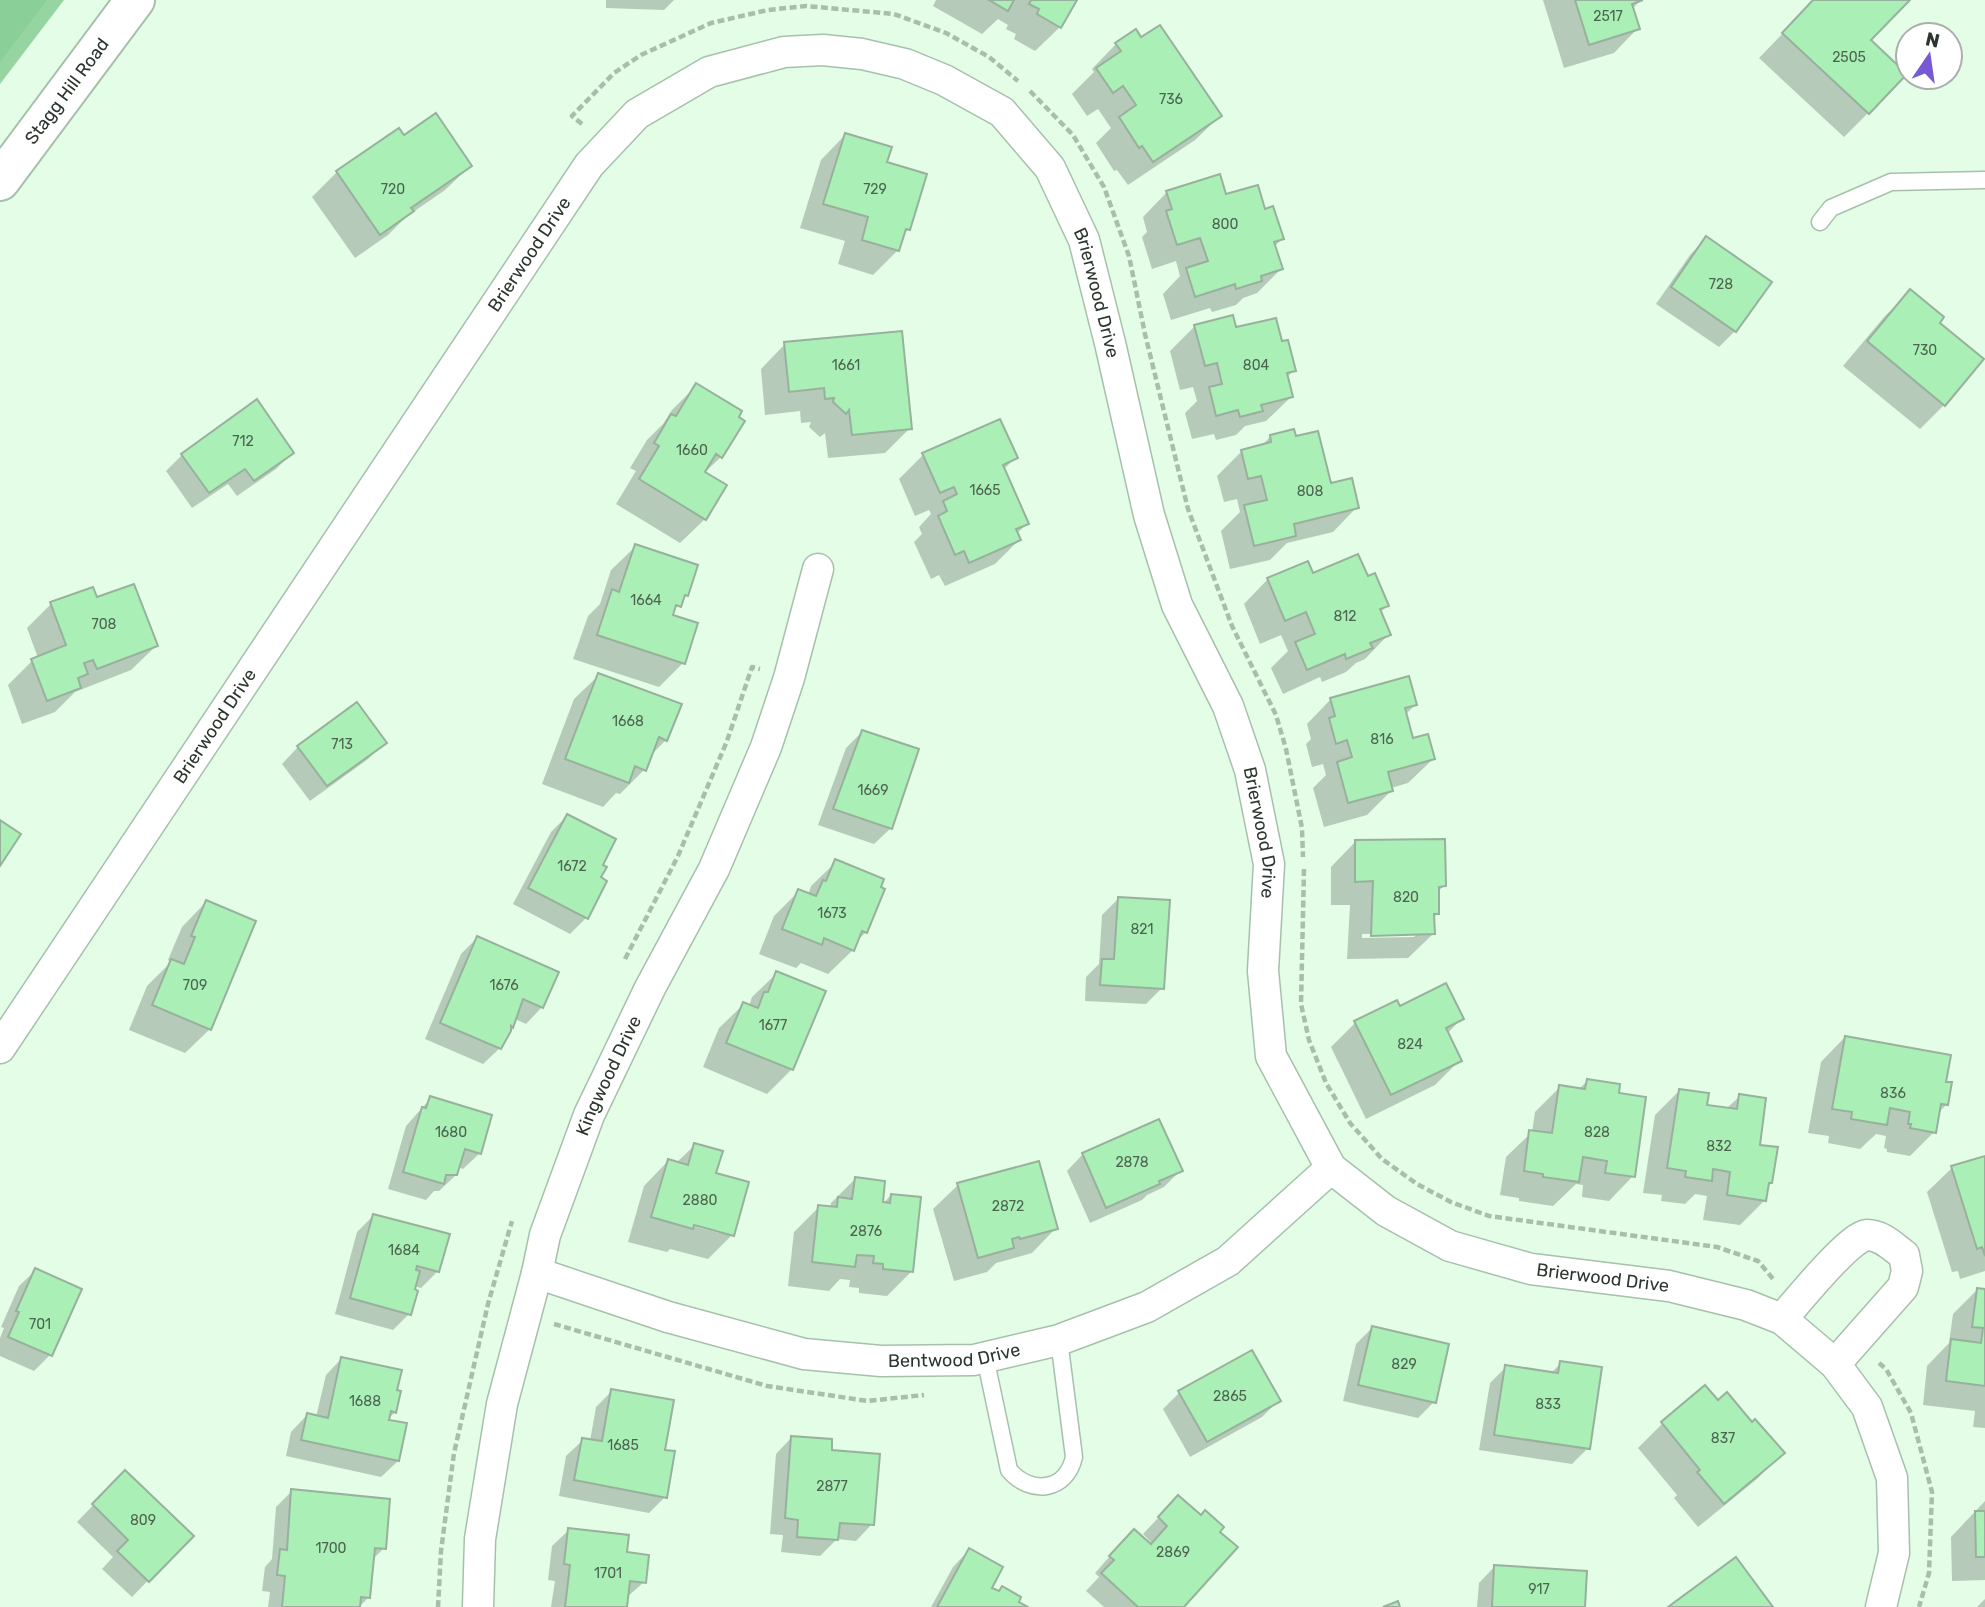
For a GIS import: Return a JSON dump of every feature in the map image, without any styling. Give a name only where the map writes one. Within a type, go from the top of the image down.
[{"type":"street","name":"Stagg Hill Road","points":[[0,181],[135,0]]},
{"type":"street","name":"Brierwood Drive","points":[[0,1048],[589,165],[637,114],[709,72],[784,52],[823,50],[862,54],[905,64],[944,80],[1002,112],[1050,168],[1084,240],[1149,515],[1168,579],[1177,605],[1228,706],[1250,770],[1269,864],[1263,971],[1271,1056],[1331,1168],[1385,1211],[1450,1246],[1531,1269],[1669,1286],[1746,1305],[1782,1319],[1835,1364],[1867,1407],[1892,1478],[1894,1553],[1881,1607]]},
{"type":"street","name":"Kingwood Drive","points":[[478,1607],[480,1539],[502,1404],[545,1235],[589,1115],[650,988],[714,869],[766,747],[789,678],[818,569]]},
{"type":"street","name":"Bentwood Drive","points":[[537,1273],[668,1317],[804,1354],[881,1361],[974,1360],[1059,1340],[1147,1307],[1228,1261],[1331,1168]]},
{"type":"street","points":[[1782,1319],[1849,1244],[1864,1235],[1878,1236],[1904,1255],[1907,1271],[1903,1287],[1835,1364]]},
{"type":"lane","points":[[1820,222],[1831,208],[1891,182],[1985,180]]},
{"type":"lane","points":[[985,1357],[1009,1470],[1018,1481],[1034,1487],[1048,1485],[1065,1478],[1071,1470],[1074,1457],[1059,1340]]},
{"type":"green space","points":[[0,0],[64,0],[0,84]]},
{"type":"green space","points":[[0,0],[47,0],[0,62]]},
{"type":"building","points":[[989,0],[1014,0],[1008,11]]},
{"type":"building","points":[[1031,0],[1077,0],[1061,28],[1037,14],[1039,9],[1029,4]]},
{"type":"building","points":[[1575,0],[1643,0],[1632,4],[1640,29],[1589,45]]},
{"type":"building","points":[[1813,0],[1910,0],[1871,40],[1894,62],[1894,88],[1869,114],[1782,33]]},
{"type":"building","points":[[1160,25],[1222,116],[1153,162],[1142,146],[1139,148],[1119,117],[1136,105],[1123,86],[1113,93],[1096,68],[1121,51],[1115,43],[1136,29],[1141,37]]},
{"type":"building","points":[[436,113],[472,166],[411,208],[414,211],[380,235],[336,171],[399,128],[404,135]]},
{"type":"building","points":[[845,133],[892,147],[887,162],[927,174],[910,230],[906,229],[899,251],[862,240],[868,217],[823,204]]},
{"type":"building","points":[[1220,174],[1226,194],[1258,185],[1265,209],[1273,206],[1284,239],[1274,242],[1283,269],[1261,276],[1262,281],[1236,289],[1235,284],[1195,297],[1186,268],[1208,261],[1200,238],[1177,245],[1166,211],[1172,209],[1166,191]]},
{"type":"building","points":[[1706,236],[1772,282],[1736,332],[1671,287]]},
{"type":"building","points":[[1910,289],[1944,317],[1940,323],[1984,359],[1945,406],[1867,341]]},
{"type":"building","points":[[1233,315],[1236,327],[1276,318],[1282,341],[1288,340],[1296,371],[1287,373],[1293,397],[1261,405],[1263,411],[1240,417],[1238,410],[1216,416],[1209,387],[1222,384],[1217,363],[1205,366],[1194,325]]},
{"type":"building","points":[[902,331],[912,429],[852,435],[849,410],[846,414],[833,402],[834,398],[825,399],[824,388],[789,392],[784,342]]},
{"type":"building","points":[[696,383],[742,411],[739,417],[745,421],[722,458],[716,454],[705,472],[727,485],[706,520],[639,479],[659,446],[654,443],[671,414],[676,416]]},
{"type":"building","points":[[257,399],[294,453],[254,481],[245,469],[209,493],[181,454]]},
{"type":"building","points":[[1000,419],[1018,458],[1003,465],[1029,524],[1016,529],[1021,540],[969,563],[964,551],[955,555],[938,516],[947,511],[943,501],[957,494],[954,487],[940,493],[922,453]]},
{"type":"building","points":[[1294,429],[1296,436],[1318,431],[1331,483],[1352,478],[1359,508],[1294,524],[1296,536],[1254,546],[1244,505],[1267,500],[1261,476],[1248,479],[1241,450],[1271,442],[1270,435]]},
{"type":"building","points":[[635,544],[698,565],[688,596],[685,595],[681,607],[676,605],[673,615],[698,623],[685,664],[597,635],[612,589],[619,592]]},
{"type":"building","points":[[1358,554],[1368,576],[1375,573],[1389,606],[1380,609],[1391,635],[1370,643],[1373,648],[1346,659],[1345,654],[1307,670],[1295,642],[1315,634],[1306,612],[1285,621],[1267,578],[1308,561],[1313,573]]},
{"type":"building","points":[[134,584],[158,646],[97,669],[93,660],[84,663],[88,674],[78,678],[81,688],[47,701],[31,659],[66,645],[50,602],[93,587],[97,597]]},
{"type":"building","points":[[598,673],[682,704],[667,741],[659,737],[646,771],[635,766],[629,783],[565,759]]},
{"type":"building","points":[[1409,676],[1417,705],[1405,708],[1413,738],[1428,734],[1435,759],[1388,772],[1393,791],[1348,803],[1337,762],[1352,757],[1347,740],[1336,744],[1329,718],[1335,716],[1330,698]]},
{"type":"building","points":[[357,702],[387,743],[327,786],[297,746]]},
{"type":"building","points":[[862,730],[919,749],[892,829],[833,809]]},
{"type":"building","points":[[567,814],[616,839],[603,865],[607,867],[601,877],[607,881],[588,919],[528,888]]},
{"type":"building","points":[[0,820],[21,834],[0,866]]},
{"type":"building","points":[[1445,839],[1446,886],[1439,887],[1439,914],[1434,914],[1435,934],[1371,936],[1373,881],[1355,882],[1355,840]]},
{"type":"building","points":[[835,859],[884,879],[881,887],[885,889],[867,933],[862,931],[854,951],[824,938],[822,945],[782,929],[798,889],[816,896]]},
{"type":"building","points":[[1118,897],[1170,900],[1164,989],[1100,985],[1102,959],[1114,959]]},
{"type":"building","points":[[206,900],[256,921],[211,1030],[152,1005],[171,959],[184,964],[195,937],[191,936]]},
{"type":"building","points":[[477,936],[559,972],[543,1008],[523,999],[513,1028],[511,1026],[501,1049],[440,1023]]},
{"type":"building","points":[[776,971],[826,991],[793,1070],[726,1043],[743,1002],[758,1008]]},
{"type":"building","points":[[1446,983],[1464,1019],[1446,1028],[1462,1061],[1391,1095],[1354,1021],[1397,1000],[1400,1006]]},
{"type":"building","points":[[1845,1036],[1951,1055],[1946,1082],[1952,1082],[1948,1105],[1941,1104],[1936,1133],[1910,1128],[1910,1112],[1890,1108],[1887,1125],[1851,1119],[1852,1112],[1832,1109]]},
{"type":"building","points":[[1587,1079],[1620,1084],[1619,1093],[1646,1097],[1635,1177],[1605,1173],[1607,1161],[1583,1157],[1579,1182],[1543,1177],[1543,1174],[1524,1171],[1529,1130],[1552,1133],[1559,1085],[1585,1089]]},
{"type":"building","points":[[1679,1089],[1709,1093],[1707,1105],[1737,1109],[1739,1094],[1766,1098],[1760,1145],[1778,1147],[1766,1201],[1727,1195],[1730,1172],[1713,1169],[1712,1181],[1685,1177],[1686,1171],[1667,1168]]},
{"type":"building","points":[[430,1096],[492,1115],[481,1154],[465,1149],[457,1175],[446,1175],[444,1184],[403,1172],[422,1107],[426,1108]]},
{"type":"building","points":[[1159,1119],[1183,1171],[1106,1208],[1082,1153]]},
{"type":"building","points":[[694,1143],[723,1151],[716,1173],[749,1182],[734,1236],[694,1225],[693,1229],[651,1217],[668,1159],[688,1165]]},
{"type":"building","points":[[1985,1156],[1985,1256],[1982,1247],[1977,1249],[1951,1166]]},
{"type":"building","points":[[1039,1161],[1058,1229],[1012,1239],[1014,1248],[978,1258],[957,1183]]},
{"type":"building","points":[[855,1177],[885,1181],[883,1202],[890,1203],[891,1194],[921,1197],[913,1272],[883,1269],[883,1264],[873,1263],[874,1256],[857,1255],[855,1267],[812,1262],[818,1205],[837,1207],[838,1197],[852,1199]]},
{"type":"building","points":[[373,1214],[450,1234],[439,1272],[417,1266],[416,1270],[420,1271],[415,1289],[418,1291],[411,1315],[350,1298]]},
{"type":"building","points":[[35,1268],[82,1289],[52,1356],[8,1337]]},
{"type":"building","points":[[1977,1288],[1985,1289],[1985,1386],[1946,1381],[1951,1339],[1981,1343],[1983,1328],[1972,1327]]},
{"type":"building","points":[[1372,1326],[1449,1344],[1436,1403],[1358,1385]]},
{"type":"building","points":[[1252,1350],[1281,1401],[1207,1442],[1178,1391]]},
{"type":"building","points":[[341,1357],[402,1370],[397,1390],[401,1391],[396,1413],[391,1411],[389,1420],[407,1423],[399,1461],[301,1440],[307,1413],[328,1418]]},
{"type":"building","points":[[1560,1361],[1602,1367],[1590,1449],[1494,1435],[1505,1365],[1558,1373]]},
{"type":"building","points":[[1705,1385],[1718,1400],[1727,1392],[1752,1422],[1755,1419],[1785,1453],[1724,1504],[1661,1422]]},
{"type":"building","points":[[611,1389],[674,1400],[665,1450],[675,1451],[667,1498],[574,1480],[582,1438],[602,1441]]},
{"type":"building","points":[[791,1436],[832,1439],[832,1450],[880,1454],[874,1525],[840,1523],[838,1540],[797,1537],[798,1520],[785,1518]]},
{"type":"building","points":[[125,1470],[194,1536],[149,1582],[117,1551],[128,1540],[92,1504]]},
{"type":"building","points":[[291,1489],[390,1499],[386,1549],[375,1548],[370,1598],[361,1597],[360,1607],[282,1607],[285,1576],[277,1575],[280,1549],[287,1550]]},
{"type":"building","points":[[1178,1495],[1201,1515],[1205,1510],[1224,1527],[1220,1532],[1238,1547],[1184,1607],[1138,1607],[1101,1573],[1114,1560],[1109,1556],[1134,1529],[1151,1544],[1167,1526],[1158,1517]]},
{"type":"building","points":[[1975,1511],[1985,1511],[1985,1557],[1976,1557]]},
{"type":"building","points":[[568,1528],[629,1535],[627,1552],[649,1555],[646,1583],[630,1581],[627,1607],[565,1607],[570,1565],[564,1564]]},
{"type":"building","points":[[969,1548],[1003,1567],[992,1588],[999,1591],[1002,1586],[1021,1597],[1019,1602],[1028,1607],[937,1607]]},
{"type":"building","points":[[1736,1557],[1773,1607],[1668,1607]]},
{"type":"building","points":[[1494,1565],[1587,1571],[1585,1607],[1492,1607]]},
{"type":"building","points":[[1398,1601],[1400,1607],[1383,1607]]}]
